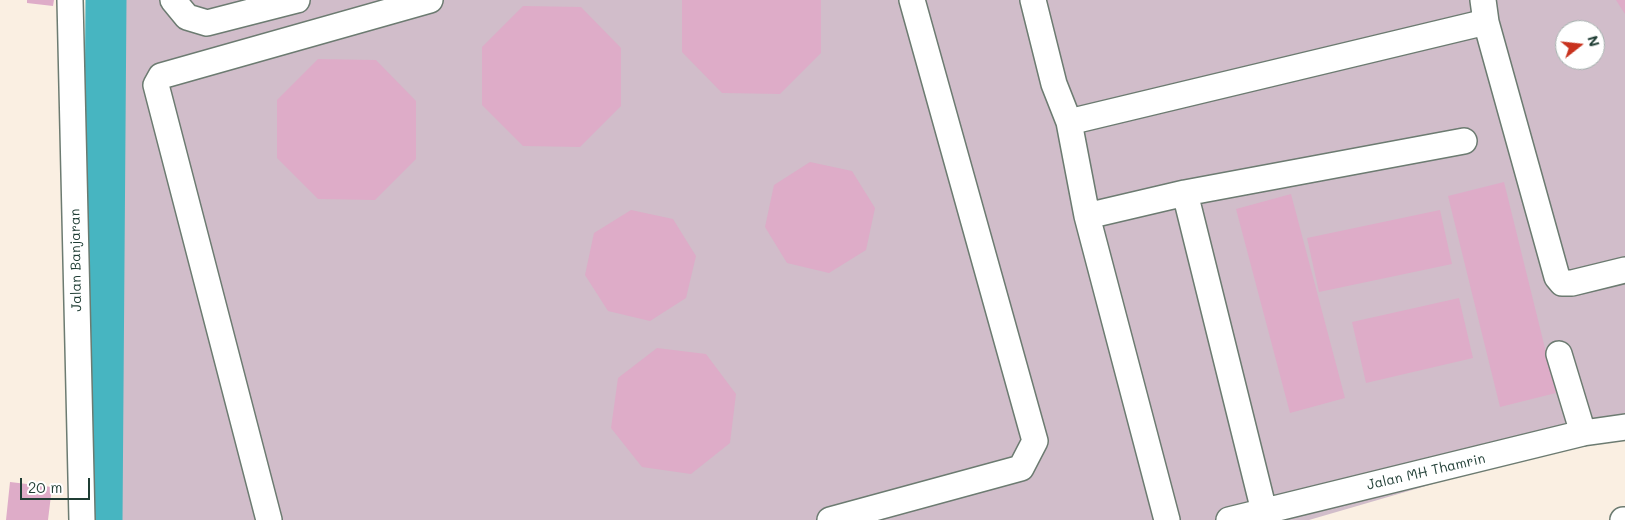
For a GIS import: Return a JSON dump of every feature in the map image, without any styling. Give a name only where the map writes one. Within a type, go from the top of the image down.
[{"type":"street","name":"Jalan Banjaran","points":[[70,0],[82,520]]},
{"type":"street","points":[[172,0],[187,17],[207,24],[297,0]]},
{"type":"street","points":[[269,520],[156,85],[160,76],[430,0]]},
{"type":"street","points":[[830,520],[1021,468],[1035,441],[912,0]]},
{"type":"street","points":[[1033,0],[1054,84],[1068,122],[1087,216],[1167,520]]},
{"type":"street","points":[[1068,122],[1484,11],[1557,277],[1562,283],[1572,283],[1625,270]]},
{"type":"street","points":[[1087,216],[1185,193],[1464,141]]},
{"type":"street","points":[[1185,193],[1264,511]]},
{"type":"street","points":[[1559,354],[1583,433]]},
{"type":"street","name":"Jalan MH Thamrin","points":[[1229,520],[1583,433],[1625,428]]},
{"type":"shaded area","points":[[117,0],[1625,0],[1625,428],[1309,520],[87,520]]},
{"type":"building","points":[[27,0],[54,0],[53,6],[27,3]]},
{"type":"building","points":[[682,0],[821,0],[821,53],[780,94],[722,93],[682,52]]},
{"type":"building","points":[[1616,0],[1625,0],[1625,14]]},
{"type":"building","points":[[523,6],[581,7],[621,48],[621,106],[580,147],[523,146],[482,105],[482,47]]},
{"type":"building","points":[[318,59],[376,60],[416,101],[416,159],[375,200],[318,199],[277,158],[277,100]]},
{"type":"building","points":[[810,162],[852,171],[875,208],[866,250],[829,273],[787,263],[765,227],[774,185]]},
{"type":"building","points":[[1504,182],[1556,393],[1500,407],[1448,196]]},
{"type":"building","points":[[1291,194],[1345,398],[1290,413],[1236,209]]},
{"type":"building","points":[[631,210],[673,219],[696,256],[686,298],[650,321],[608,311],[585,275],[594,233]]},
{"type":"building","points":[[1440,210],[1452,264],[1319,292],[1307,238]]},
{"type":"building","points":[[1459,298],[1473,358],[1366,383],[1352,322]]},
{"type":"building","points":[[657,348],[706,354],[736,394],[730,443],[691,474],[642,467],[611,428],[618,378]]},
{"type":"building","points":[[10,482],[52,487],[48,520],[6,520]]},
{"type":"waterway","points":[[102,520],[106,0]]}]
